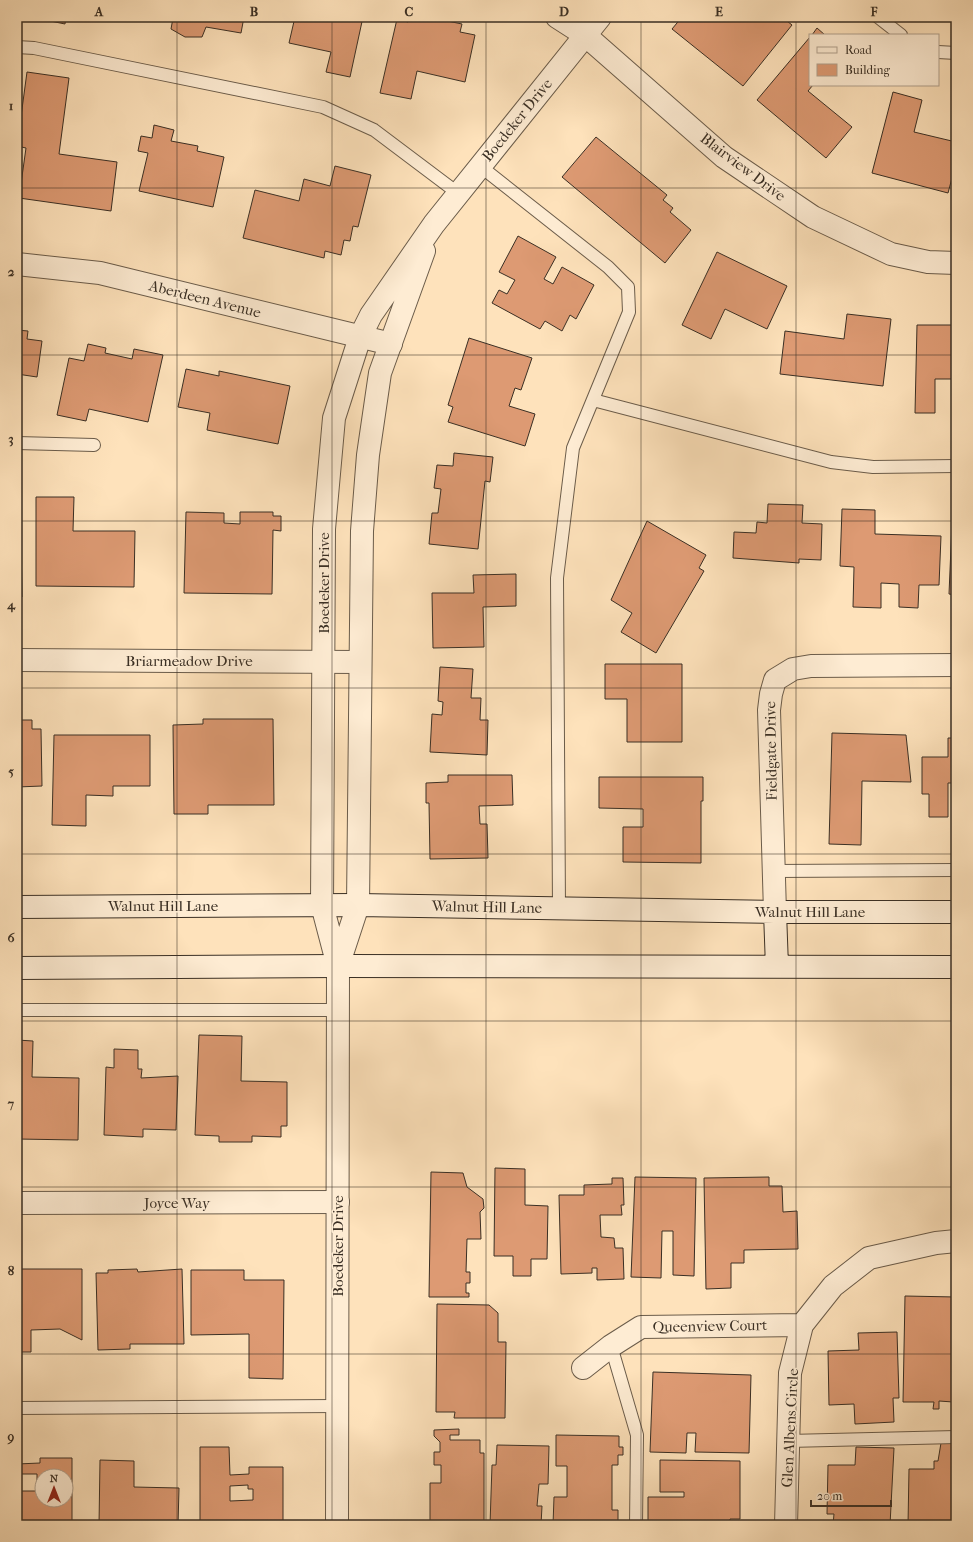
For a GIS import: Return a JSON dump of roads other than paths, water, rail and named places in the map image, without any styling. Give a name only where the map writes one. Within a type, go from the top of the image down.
[{"type":"street","name":"Blairview Drive","points":[[557,17],[586,35],[724,157],[813,217],[891,254],[928,262],[956,263]]},
{"type":"street","name":"Boedeker Drive","points":[[338,1525],[338,966],[322,905],[324,528],[334,418],[360,337],[371,315],[434,224],[600,17]]},
{"type":"street","name":"Boedeker Drive","points":[[338,966],[358,905],[362,531],[368,455],[380,373],[434,224]]},
{"type":"street","name":"Aberdeen Avenue","points":[[17,264],[100,273],[391,344]]},
{"type":"street","name":"Briarmeadow Drive","points":[[17,660],[360,662]]},
{"type":"street","name":"Fieldgate Drive","points":[[777,967],[769,710],[770,694],[775,680],[793,669],[811,666],[956,665]]},
{"type":"street","name":"Walnut Hill Lane","points":[[17,907],[358,905],[775,912],[956,912]]},
{"type":"street","points":[[17,968],[338,966],[956,967]]},
{"type":"street","name":"Joyce Way","points":[[17,1203],[338,1202]]},
{"type":"street","name":"Glen Albens Circle","points":[[786,1525],[790,1373],[802,1325],[833,1286],[869,1258],[936,1243],[956,1241]]},
{"type":"street","name":"Queenview Court","points":[[583,1368],[611,1346],[641,1327],[802,1325]]},
{"type":"lane","points":[[878,17],[900,34]]},
{"type":"lane","points":[[17,47],[34,48],[323,107],[374,130],[459,194]]},
{"type":"lane","points":[[939,52],[956,53]]},
{"type":"lane","points":[[480,166],[608,266],[628,287],[629,312],[573,448],[557,578],[559,908]]},
{"type":"lane","points":[[593,400],[831,462],[873,467],[956,466]]},
{"type":"lane","points":[[17,443],[94,445]]},
{"type":"lane","points":[[774,871],[956,870]]},
{"type":"lane","points":[[17,1010],[338,1010]]},
{"type":"lane","points":[[611,1346],[637,1435],[636,1525]]},
{"type":"lane","points":[[17,1408],[338,1406]]},
{"type":"lane","points":[[788,1442],[956,1437]]}]
